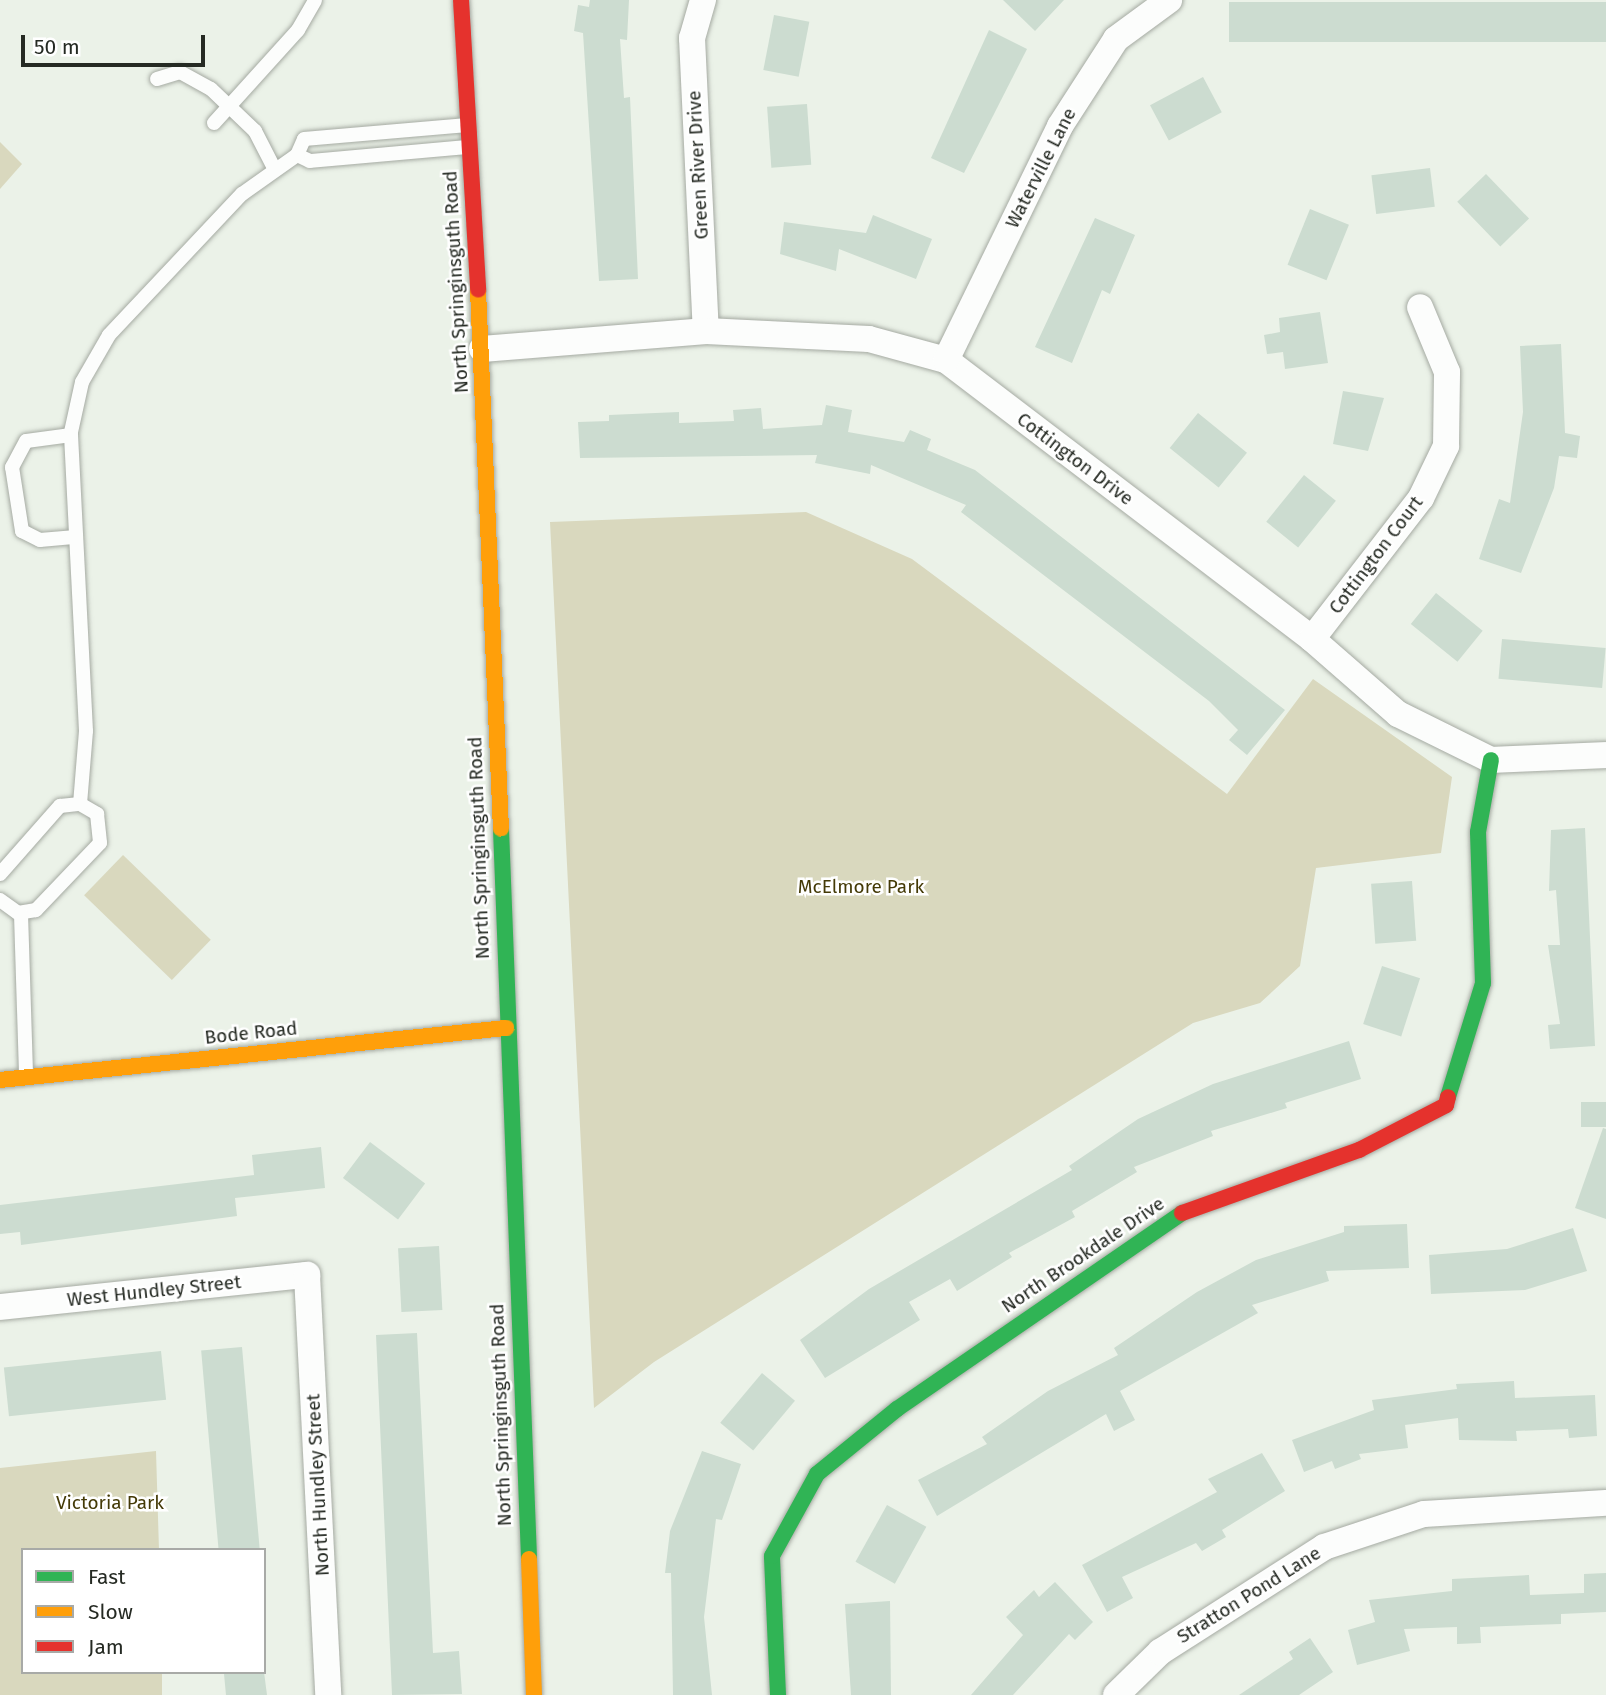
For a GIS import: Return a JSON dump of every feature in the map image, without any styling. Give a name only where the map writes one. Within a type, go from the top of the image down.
[{"type":"street","name":"North Springinsguth Road","points":[[461,0],[482,349],[506,1028],[534,1695]]},
{"type":"street","name":"Green River Drive","points":[[703,0],[692,38],[706,331]]},
{"type":"street","name":"Waterville Lane","points":[[946,360],[1060,126],[1116,39],[1169,0]]},
{"type":"street","name":"Cottington Court","points":[[1312,639],[1421,498],[1446,446],[1447,372],[1420,307]]},
{"type":"street","name":"Cottington Drive","points":[[482,349],[706,331],[869,339],[946,360],[1312,639],[1398,714],[1491,760],[1606,755]]},
{"type":"street","name":"North Brookdale Drive","points":[[778,1695],[772,1556],[817,1474],[897,1409],[1170,1217],[1359,1150],[1446,1105],[1483,983],[1478,832],[1491,760]]},
{"type":"street","name":"Bode Road","points":[[0,1077],[26,1078],[506,1028]]},
{"type":"street","name":"West Hundley Street","points":[[0,1307],[307,1275]]},
{"type":"street","name":"North Hundley Street","points":[[307,1275],[328,1695]]},
{"type":"street","name":"Stratton Pond Lane","points":[[1116,1695],[1160,1652],[1324,1547],[1424,1514],[1606,1503]]},
{"type":"lane","points":[[214,123],[298,30],[315,0]]},
{"type":"lane","points":[[157,79],[180,72],[231,106],[255,131],[274,168]]},
{"type":"lane","points":[[80,804],[86,731],[71,435],[82,382],[109,335],[274,168],[297,155],[304,139],[330,133],[469,125]]},
{"type":"lane","points":[[297,155],[310,161],[470,147]]},
{"type":"lane","points":[[71,435],[26,441],[12,467],[22,531],[40,540],[76,537]]},
{"type":"lane","points":[[0,874],[52,813],[80,804]]},
{"type":"lane","points":[[0,900],[21,914],[36,910],[100,843],[101,823],[80,804]]},
{"type":"lane","points":[[21,914],[26,1078]]},
{"type":"green space","points":[[0,142],[22,164],[0,189]]},
{"type":"green space","name":"McElmore Park","points":[[806,512],[912,559],[1227,794],[1313,679],[1452,777],[1441,853],[1316,868],[1300,966],[1260,1003],[1193,1023],[654,1362],[594,1408],[550,522]]},
{"type":"green space","points":[[123,855],[211,940],[172,980],[84,895]]},
{"type":"green space","name":"Victoria Park","points":[[156,1451],[159,1548],[21,1548],[21,1674],[162,1674],[162,1695],[0,1695],[0,1468]]},
{"type":"building","points":[[590,0],[629,0],[627,40],[620,39],[624,98],[630,97],[638,279],[599,281],[583,33],[574,31],[578,5],[589,7]]},
{"type":"building","points":[[1003,0],[1064,0],[1035,31]]},
{"type":"building","points":[[1229,2],[1606,2],[1606,42],[1229,42]]},
{"type":"building","points":[[774,15],[809,22],[799,77],[763,70]]},
{"type":"building","points":[[989,30],[1027,49],[964,173],[931,158]]},
{"type":"building","points":[[1203,77],[1222,112],[1169,140],[1150,105]]},
{"type":"building","points":[[807,104],[811,165],[771,168],[767,107]]},
{"type":"building","points":[[1430,168],[1435,207],[1376,214],[1371,175]]},
{"type":"building","points":[[1486,174],[1529,219],[1500,246],[1457,202]]},
{"type":"building","points":[[1310,209],[1349,225],[1326,280],[1288,265]]},
{"type":"building","points":[[873,215],[932,239],[916,279],[839,249],[836,271],[780,254],[784,222],[866,233]]},
{"type":"building","points":[[1095,218],[1135,235],[1110,294],[1102,290],[1072,363],[1035,347]]},
{"type":"building","points":[[1320,312],[1328,363],[1285,369],[1283,352],[1267,354],[1264,335],[1280,332],[1279,318]]},
{"type":"building","points":[[1561,344],[1565,433],[1580,436],[1577,458],[1559,456],[1554,488],[1521,573],[1479,559],[1499,499],[1510,503],[1523,412],[1520,346]]},
{"type":"building","points":[[1343,391],[1384,398],[1368,451],[1333,444]]},
{"type":"building","points":[[826,405],[852,410],[848,432],[904,442],[910,430],[931,439],[927,450],[975,470],[1285,710],[1247,755],[1229,740],[1238,730],[1209,701],[961,512],[966,505],[871,465],[870,474],[815,463],[817,455],[580,458],[578,422],[609,421],[609,415],[679,412],[679,423],[734,421],[733,410],[761,408],[763,429],[822,425]]},
{"type":"building","points":[[1198,413],[1247,453],[1219,488],[1170,448]]},
{"type":"building","points":[[1304,475],[1336,501],[1298,547],[1266,522]]},
{"type":"building","points":[[1436,593],[1483,631],[1457,662],[1411,624]]},
{"type":"building","points":[[1502,639],[1606,648],[1602,688],[1499,679]]},
{"type":"building","points":[[1585,828],[1595,1046],[1550,1049],[1548,1025],[1560,1024],[1548,945],[1560,945],[1556,890],[1549,891],[1551,830]]},
{"type":"building","points":[[1412,881],[1416,941],[1375,944],[1371,884]]},
{"type":"building","points":[[1382,966],[1420,978],[1401,1036],[1363,1024]]},
{"type":"building","points":[[1349,1041],[1361,1079],[1285,1103],[1287,1108],[1211,1131],[1213,1136],[1134,1167],[1137,1172],[1072,1211],[1075,1217],[1009,1253],[1012,1257],[957,1291],[950,1279],[909,1302],[920,1320],[825,1378],[800,1340],[869,1289],[1072,1170],[1069,1166],[1138,1119],[1213,1084]]},
{"type":"building","points":[[1581,1102],[1606,1102],[1606,1127],[1581,1127]]},
{"type":"building","points":[[1603,1128],[1606,1129],[1606,1219],[1575,1208]]},
{"type":"building","points":[[370,1142],[425,1184],[398,1219],[343,1178]]},
{"type":"building","points":[[321,1147],[325,1188],[235,1198],[237,1216],[21,1245],[20,1232],[0,1234],[0,1205],[254,1175],[252,1155]]},
{"type":"building","points":[[1407,1224],[1409,1268],[1326,1271],[1329,1281],[1252,1305],[1258,1313],[1120,1391],[1135,1420],[1114,1431],[1106,1414],[937,1516],[918,1480],[987,1444],[982,1437],[1048,1391],[1118,1355],[1114,1348],[1197,1292],[1256,1260],[1344,1232],[1344,1226]]},
{"type":"building","points":[[1573,1228],[1587,1271],[1525,1290],[1431,1294],[1429,1255],[1507,1249]]},
{"type":"building","points":[[439,1246],[442,1310],[401,1312],[398,1248]]},
{"type":"building","points":[[417,1333],[433,1653],[459,1651],[462,1694],[392,1695],[376,1335]]},
{"type":"building","points":[[242,1347],[260,1548],[218,1548],[201,1351]]},
{"type":"building","points":[[161,1351],[166,1400],[9,1416],[4,1368]]},
{"type":"building","points":[[762,1373],[795,1401],[753,1450],[720,1423]]},
{"type":"building","points":[[1514,1381],[1515,1398],[1595,1395],[1597,1436],[1569,1438],[1568,1429],[1516,1431],[1517,1441],[1459,1440],[1458,1418],[1405,1425],[1408,1448],[1359,1454],[1361,1459],[1335,1469],[1332,1461],[1304,1472],[1292,1440],[1374,1410],[1372,1400],[1457,1389],[1456,1384]]},
{"type":"building","points":[[702,1451],[741,1464],[722,1520],[716,1519],[704,1617],[712,1695],[673,1695],[671,1573],[665,1573],[670,1531]]},
{"type":"building","points":[[1262,1453],[1285,1491],[1222,1530],[1226,1537],[1202,1551],[1196,1543],[1122,1577],[1133,1598],[1107,1612],[1082,1565],[1217,1492],[1208,1479]]},
{"type":"building","points":[[887,1505],[926,1527],[895,1584],[855,1562]]},
{"type":"building","points":[[1606,1573],[1606,1612],[1561,1614],[1561,1624],[1480,1627],[1481,1643],[1457,1644],[1457,1627],[1404,1629],[1410,1651],[1357,1665],[1348,1630],[1375,1622],[1369,1600],[1452,1591],[1452,1579],[1529,1575],[1530,1595],[1584,1593],[1584,1574]]},
{"type":"building","points":[[1055,1582],[1093,1622],[1075,1640],[1069,1634],[1013,1695],[971,1695],[1023,1635],[1006,1617],[1034,1590],[1039,1597]]},
{"type":"building","points":[[890,1601],[891,1695],[851,1695],[845,1604]]},
{"type":"building","points":[[1310,1638],[1333,1672],[1299,1695],[1239,1695],[1293,1659],[1289,1652]]},
{"type":"building","points":[[224,1674],[264,1674],[267,1695],[226,1695]]},
{"type":"traffic: fast","points":[[1448,1097],[1483,983],[1478,832],[1491,760]]},
{"type":"traffic: fast","points":[[501,829],[529,1559]]},
{"type":"traffic: fast","points":[[778,1695],[772,1556],[817,1474],[897,1409],[1182,1213]]},
{"type":"traffic: slow","points":[[478,290],[501,829]]},
{"type":"traffic: slow","points":[[0,1080],[506,1028]]},
{"type":"traffic: slow","points":[[529,1559],[534,1695]]},
{"type":"traffic: jam","points":[[461,0],[478,290]]},
{"type":"traffic: jam","points":[[1182,1213],[1359,1150],[1446,1105],[1448,1097]]}]
